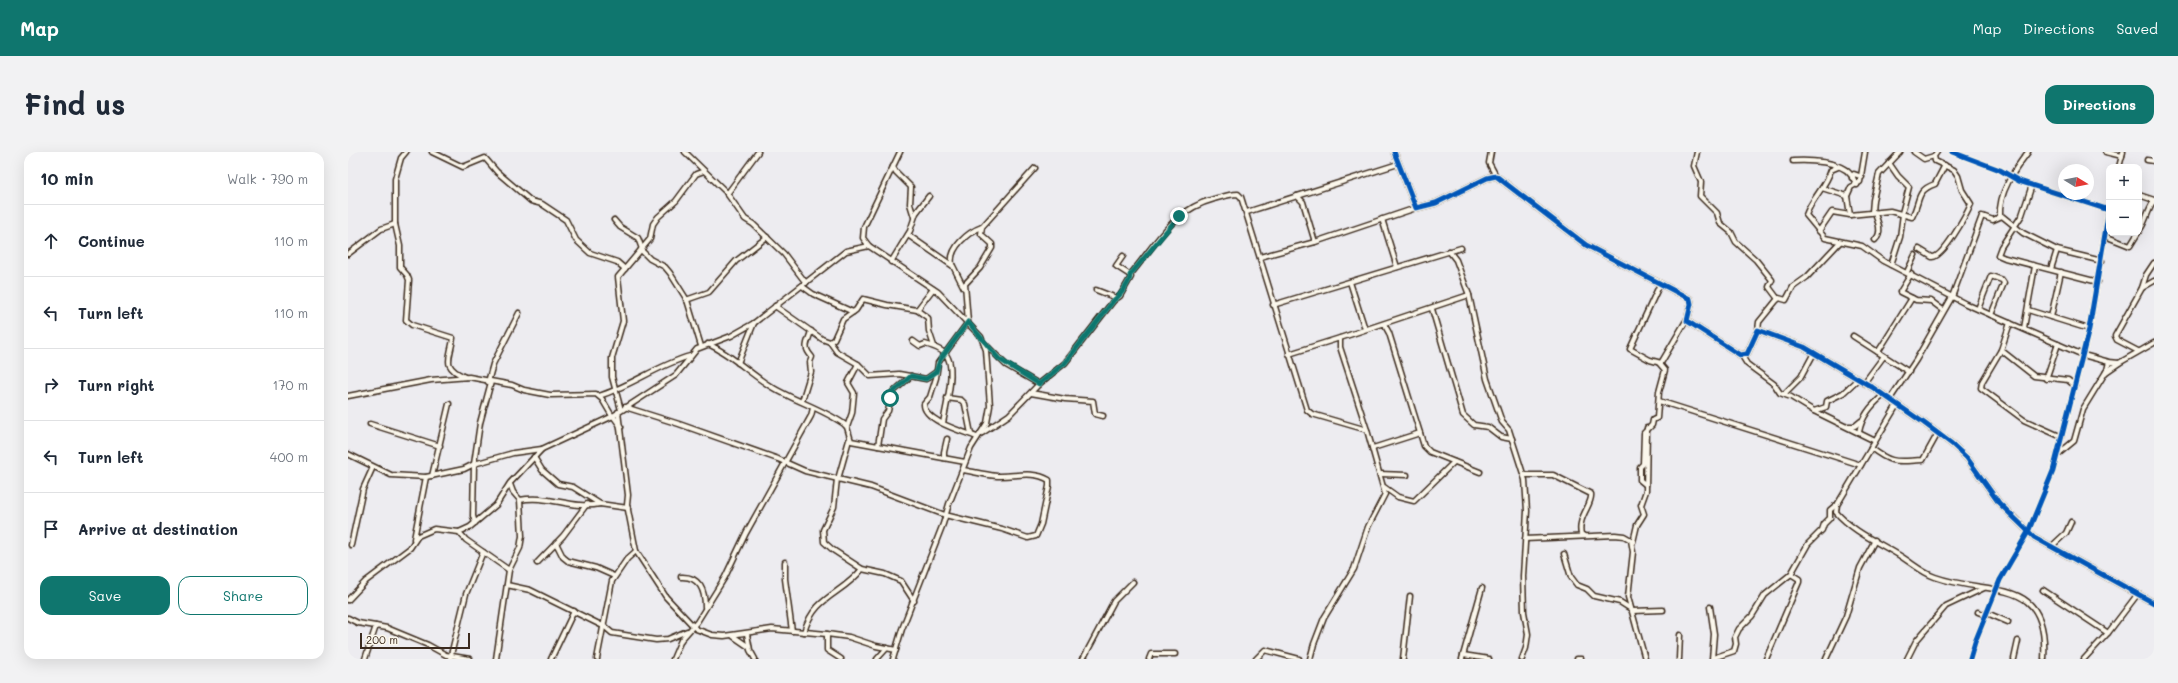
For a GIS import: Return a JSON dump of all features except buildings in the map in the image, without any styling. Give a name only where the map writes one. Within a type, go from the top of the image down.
[{"type":"street","points":[[406,152],[401,158],[396,179],[395,224],[400,246],[400,267],[408,275],[409,280],[406,320],[408,323],[416,327],[453,338],[448,354],[453,371],[465,377],[512,385],[521,390],[550,395],[593,394],[599,396],[616,391],[668,365],[691,356]]},
{"type":"street","points":[[432,152],[463,166],[485,158],[497,172],[531,201],[542,204],[566,220],[576,240],[590,253],[617,262],[625,269]]},
{"type":"street","points":[[685,152],[727,194],[745,219],[767,237],[784,254],[804,284],[813,294],[852,312]]},
{"type":"street","points":[[727,194],[758,152]]},
{"type":"street","points":[[900,152],[864,227],[863,238],[869,246],[933,289],[968,322],[985,343],[1006,364],[1039,384]]},
{"type":"street","points":[[1394,152],[1416,208]]},
{"type":"street","points":[[1491,152],[1490,163],[1496,176],[1586,245],[1690,300],[1691,304],[1687,319],[1662,362],[1659,363]]},
{"type":"street","points":[[1697,152],[1694,166],[1701,182],[1700,196],[1717,213],[1720,223],[1731,232],[1740,247],[1756,260],[1763,271],[1770,277],[1772,280],[1769,288],[1778,299],[1786,300],[1793,287],[1807,278],[1840,242]]},
{"type":"street","points":[[1850,215],[1847,196],[1851,187],[1857,185],[1862,177],[1862,167],[1866,152]]},
{"type":"street","points":[[1875,240],[1880,233],[1879,223],[1873,212],[1873,200],[1879,174],[1900,152]]},
{"type":"street","points":[[1914,152],[1924,159],[1936,154]]},
{"type":"street","points":[[1952,152],[2000,170],[2011,177],[2032,185],[2109,210],[2090,329],[2052,476],[2028,532],[1996,588],[1987,614],[1974,642],[1970,659]]},
{"type":"street","points":[[2000,216],[2002,199],[2011,177],[2028,152]]},
{"type":"street","points":[[2106,152],[2122,154],[2120,164]]},
{"type":"street","points":[[1919,249],[1932,257],[1937,256],[1955,233],[1971,205],[1970,200],[1961,187],[1958,176],[1954,170],[1935,161],[1936,154]]},
{"type":"street","points":[[2147,160],[2154,161]]},
{"type":"street","points":[[1793,161],[1823,162],[1838,167],[1850,174],[1857,185]]},
{"type":"street","points":[[1889,163],[1898,176],[1909,186],[1902,213],[1900,237],[1891,265]]},
{"type":"street","points":[[1247,212],[1398,164]]},
{"type":"street","points":[[1819,231],[1827,222],[1831,213],[1850,215],[1890,211],[1913,216],[1922,192],[1926,186],[1935,184],[1945,165]]},
{"type":"street","points":[[893,167],[911,187],[910,204],[914,217]]},
{"type":"street","points":[[1838,167],[1831,170],[1828,179],[1813,200],[1806,215],[1825,238],[1862,246],[1875,257],[1909,273],[1952,297],[1991,315],[2083,354],[2109,362],[2119,363]]},
{"type":"street","points":[[1036,168],[982,227],[970,233],[956,248],[951,256],[952,264],[964,288],[968,322],[938,363],[929,398],[924,406],[926,410],[953,429],[978,435],[1004,419],[1039,384],[1065,363],[1114,300],[1120,296],[1131,278],[1130,275],[1172,223],[1192,206],[1237,194],[1241,197],[1247,212],[1273,305],[1308,412],[1367,430]]},
{"type":"street","points":[[704,171],[696,174],[676,201],[658,217],[653,224],[651,236],[618,280],[623,316],[612,360],[612,382],[621,410],[621,427],[628,508],[636,551],[666,597],[693,626],[712,635],[733,636],[772,629],[849,637],[896,650]]},
{"type":"street","points":[[1852,178],[1854,174],[1862,177]]},
{"type":"street","points":[[1260,258],[1436,203],[1487,178],[1496,176]]},
{"type":"street","points":[[2032,185],[2026,206],[2016,226],[2004,241],[1998,255],[2098,282]]},
{"type":"street","points":[[1822,188],[1847,196]]},
{"type":"street","points":[[891,262],[908,235],[914,217],[929,196]]},
{"type":"street","points":[[1297,196],[1303,202],[1315,242]]},
{"type":"street","points":[[2142,196],[2154,200],[2142,227]]},
{"type":"street","points":[[1890,399],[1908,372],[1952,297],[1968,258],[1981,216],[1993,220],[2000,216]]},
{"type":"street","points":[[2000,216],[2016,226],[2023,233],[2057,250],[2102,261]]},
{"type":"street","points":[[1382,219],[1397,267]]},
{"type":"street","points":[[614,220],[638,238],[641,249],[650,259],[669,270],[686,300],[701,346]]},
{"type":"street","points":[[348,254],[382,229],[395,224]]},
{"type":"street","points":[[964,288],[965,284],[980,268],[992,248],[992,244],[981,234],[982,227]]},
{"type":"street","points":[[908,235],[952,264]]},
{"type":"street","points":[[2105,236],[2130,246],[2136,236]]},
{"type":"street","points":[[686,300],[709,292],[736,261],[767,237]]},
{"type":"street","points":[[348,454],[373,467],[399,476],[426,477],[464,469],[474,464],[513,453],[542,449],[612,416],[676,375],[701,346],[731,336],[754,323],[846,251],[869,246]]},
{"type":"street","points":[[1273,305],[1461,248]]},
{"type":"street","points":[[2051,269],[2057,250]]},
{"type":"street","points":[[1449,252],[1456,260],[1469,295],[1486,379],[1495,406],[1502,422],[1508,428],[1524,475],[1527,507],[1524,612],[1528,634],[1526,648],[1522,659]]},
{"type":"street","points":[[1122,256],[1116,266],[1130,275]]},
{"type":"street","points":[[1915,256],[1900,292],[1912,298],[1931,301],[1943,310]]},
{"type":"street","points":[[2138,351],[2117,340],[2115,336],[2141,290],[2146,275],[2154,263]]},
{"type":"street","points":[[2024,328],[2036,266]]},
{"type":"street","points":[[2052,317],[2061,272]]},
{"type":"street","points":[[1978,309],[1991,276],[2002,280],[2004,283],[1991,315]]},
{"type":"street","points":[[2141,290],[2146,285],[2154,281]]},
{"type":"street","points":[[1350,282],[1365,329]]},
{"type":"street","points":[[1646,484],[1640,480],[1640,467],[1643,464],[1644,433],[1652,424],[1653,420],[1657,418],[1665,370],[1659,363],[1634,352],[1630,347],[1660,284]]},
{"type":"street","points":[[917,310],[933,289]]},
{"type":"street","points":[[1096,290],[1112,296],[1114,300]]},
{"type":"street","points":[[1289,354],[1469,295]]},
{"type":"street","points":[[830,342],[834,338],[841,322],[858,308],[863,298],[887,305],[917,310],[928,318],[929,331],[934,346]]},
{"type":"street","points":[[1878,352],[1912,298]]},
{"type":"street","points":[[1742,356],[1747,354],[1758,330],[1758,324],[1764,314],[1778,299]]},
{"type":"street","points":[[775,306],[810,331],[830,342],[837,352],[858,364],[870,376],[899,374],[926,379],[936,372]]},
{"type":"street","points":[[1432,308],[1464,415],[1474,425],[1488,427],[1501,437],[1512,440]]},
{"type":"street","points":[[2028,310],[2090,329]]},
{"type":"street","points":[[475,523],[473,516],[474,464],[480,423],[493,364],[519,313]]},
{"type":"street","points":[[1687,319],[1711,338],[1742,356],[1747,364],[1774,384],[1780,393],[1874,441]]},
{"type":"street","points":[[738,363],[754,323]]},
{"type":"street","points":[[2010,323],[2000,350],[1982,382],[1983,390],[2024,420],[2062,437]]},
{"type":"street","points":[[1384,324],[1389,333],[1426,450],[1480,472]]},
{"type":"street","points":[[1758,330],[1790,341],[1814,353],[1884,395],[1938,432],[1967,458],[1999,502],[2028,532],[2038,540],[2052,546],[2137,595],[2154,603]]},
{"type":"street","points":[[802,401],[811,372],[810,362],[812,357],[807,353],[806,345],[810,331]]},
{"type":"street","points":[[1853,336],[1908,372]]},
{"type":"street","points":[[1310,659],[1324,618],[1354,569],[1368,527],[1384,496],[1384,487],[1373,448],[1340,347],[1340,338]]},
{"type":"street","points":[[913,341],[920,346],[924,344],[934,346],[946,354],[949,359],[951,374],[943,423]]},
{"type":"street","points":[[895,659],[896,650],[965,462],[978,435],[987,422],[990,410],[985,343]]},
{"type":"street","points":[[2105,373],[2138,351],[2154,343]]},
{"type":"street","points":[[708,344],[721,350],[774,388],[834,417],[847,427]]},
{"type":"street","points":[[2046,379],[2058,344]]},
{"type":"street","points":[[2000,350],[2034,376],[2046,379],[2068,380],[2075,386]]},
{"type":"street","points":[[1784,394],[1801,377],[1814,353]]},
{"type":"street","points":[[1864,383],[1884,356]]},
{"type":"street","points":[[2057,454],[2074,441],[2083,409],[2105,373],[2109,362]]},
{"type":"street","points":[[858,364],[848,383],[854,393],[852,413],[847,427],[849,440],[838,479],[833,510],[823,530],[824,542],[833,550],[862,569],[885,574],[901,581],[914,601]]},
{"type":"street","points":[[878,446],[882,419],[888,411],[892,393],[911,376]]},
{"type":"street","points":[[348,396],[431,380],[465,377]]},
{"type":"street","points":[[1814,411],[1826,407],[1827,402],[1844,393],[1858,379]]},
{"type":"street","points":[[1031,393],[1093,402],[1095,414],[1103,416]]},
{"type":"street","points":[[1846,426],[1855,426],[1863,419],[1872,406],[1884,395]]},
{"type":"street","points":[[599,396],[621,427]]},
{"type":"street","points":[[947,398],[961,400],[965,404],[971,434]]},
{"type":"street","points":[[1659,401],[1861,466]]},
{"type":"street","points":[[432,476],[449,404]]},
{"type":"street","points":[[1897,405],[1874,441],[1835,511],[1838,515],[1875,540],[1935,577],[1985,588],[1996,588],[2022,598],[2039,614],[2045,639],[2044,659]]},
{"type":"street","points":[[507,585],[530,590],[603,626],[612,633],[656,640],[668,639],[687,631],[693,626],[725,577],[746,533],[811,416],[813,408]]},
{"type":"street","points":[[621,410],[679,424],[786,462],[805,471],[871,487],[945,515],[1002,529],[1030,539],[1036,536],[1039,531],[1050,486],[1048,479],[1025,474],[995,476],[963,470]]},
{"type":"street","points":[[1859,432],[1863,419]]},
{"type":"street","points":[[370,424],[440,446]]},
{"type":"street","points":[[1645,659],[1628,597],[1633,542],[1637,525],[1644,514],[1641,502],[1646,490],[1647,428]]},
{"type":"street","points":[[1871,448],[1885,458],[1896,462],[1923,460],[1938,432]]},
{"type":"street","points":[[1373,448],[1420,433]]},
{"type":"street","points":[[944,458],[947,439]]},
{"type":"street","points":[[849,440],[965,462]]},
{"type":"street","points":[[414,540],[434,529],[459,532],[475,523],[500,502],[510,483],[542,449]]},
{"type":"street","points":[[534,457],[543,471],[558,484],[573,487],[600,504]]},
{"type":"street","points":[[1384,487],[1398,497],[1414,501],[1454,462]]},
{"type":"street","points":[[350,545],[363,489],[373,467]]},
{"type":"street","points":[[1380,474],[1407,475]]},
{"type":"street","points":[[1524,475],[1553,475],[1591,494],[1592,499],[1585,509],[1581,524],[1581,534],[1584,536]]},
{"type":"street","points":[[348,600],[366,581],[395,557],[410,548],[414,540],[426,477]]},
{"type":"street","points":[[496,659],[509,570],[521,543],[522,515],[520,500],[513,492],[510,483]]},
{"type":"street","points":[[520,500],[540,498],[628,508]]},
{"type":"street","points":[[537,563],[556,543],[587,504]]},
{"type":"street","points":[[1710,607],[1714,634],[1712,658],[1723,656],[1734,651],[1736,646],[1735,637],[1739,629],[1752,616],[1765,595],[1790,574],[1808,544],[1823,530],[1824,524],[1830,518],[1830,511],[1837,505]]},
{"type":"street","points":[[2052,546],[2066,533],[2071,522]]},
{"type":"street","points":[[459,532],[466,540],[509,570]]},
{"type":"street","points":[[1525,538],[1624,536],[1633,542]]},
{"type":"street","points":[[1826,659],[1846,616],[1860,568],[1875,540]]},
{"type":"street","points":[[556,543],[563,557],[568,561],[596,568],[614,576]]},
{"type":"street","points":[[597,659],[614,576],[636,551]]},
{"type":"street","points":[[450,658],[466,594],[483,552]]},
{"type":"street","points":[[1564,554],[1572,578],[1577,585],[1587,589],[1594,596],[1620,602],[1631,610],[1663,610]]},
{"type":"street","points":[[785,562],[785,579],[792,631]]},
{"type":"street","points":[[804,632],[814,610],[851,581],[862,569]]},
{"type":"street","points":[[1766,659],[1799,582],[1799,579],[1790,574]]},
{"type":"street","points":[[681,577],[691,578],[701,585],[704,590],[705,607]]},
{"type":"street","points":[[1083,659],[1114,602],[1133,582]]},
{"type":"street","points":[[1482,588],[1462,657],[1489,659]]},
{"type":"street","points":[[1906,659],[1916,640],[1946,606],[1985,588]]},
{"type":"street","points":[[2043,590],[2108,633]]},
{"type":"street","points":[[2084,659],[2108,633],[2137,595]]},
{"type":"street","points":[[1403,659],[1410,596]]},
{"type":"street","points":[[551,659],[574,611]]},
{"type":"street","points":[[1978,612],[2008,622]]},
{"type":"street","points":[[348,618],[358,623],[386,628],[450,658],[470,659]]},
{"type":"street","points":[[365,659],[376,626]]},
{"type":"street","points":[[673,659],[677,647],[687,631]]},
{"type":"street","points":[[747,634],[748,647]]},
{"type":"street","points":[[827,634],[827,650],[841,659]]},
{"type":"street","points":[[1679,659],[1680,635]]},
{"type":"street","points":[[733,636],[748,647],[755,659]]},
{"type":"street","points":[[2014,659],[2018,641]]},
{"type":"street","points":[[877,659],[887,648]]},
{"type":"street","points":[[1256,659],[1265,650],[1300,659]]},
{"type":"street","points":[[1149,659],[1151,654],[1175,654]]},
{"type":"cycle path","points":[[1394,152],[1416,208],[1436,203],[1487,178],[1496,176],[1586,245],[1690,299],[1691,304],[1687,321],[1740,355],[1747,354],[1758,330],[1804,347],[1872,387],[1952,444],[1967,458],[1999,503],[2034,537],[2154,603]]},
{"type":"cycle path","points":[[1952,152],[2000,170],[2019,181],[2109,210],[2089,329],[2053,471],[2028,532],[2000,580],[1975,642],[1970,659]]},
{"type":"route","points":[[890,398],[892,393],[911,376],[926,379],[933,372],[936,372],[938,363],[968,322],[999,359],[1039,384],[1059,369],[1071,356],[1114,302],[1114,300],[1120,296],[1122,289],[1131,278],[1130,275],[1179,216]]}]
